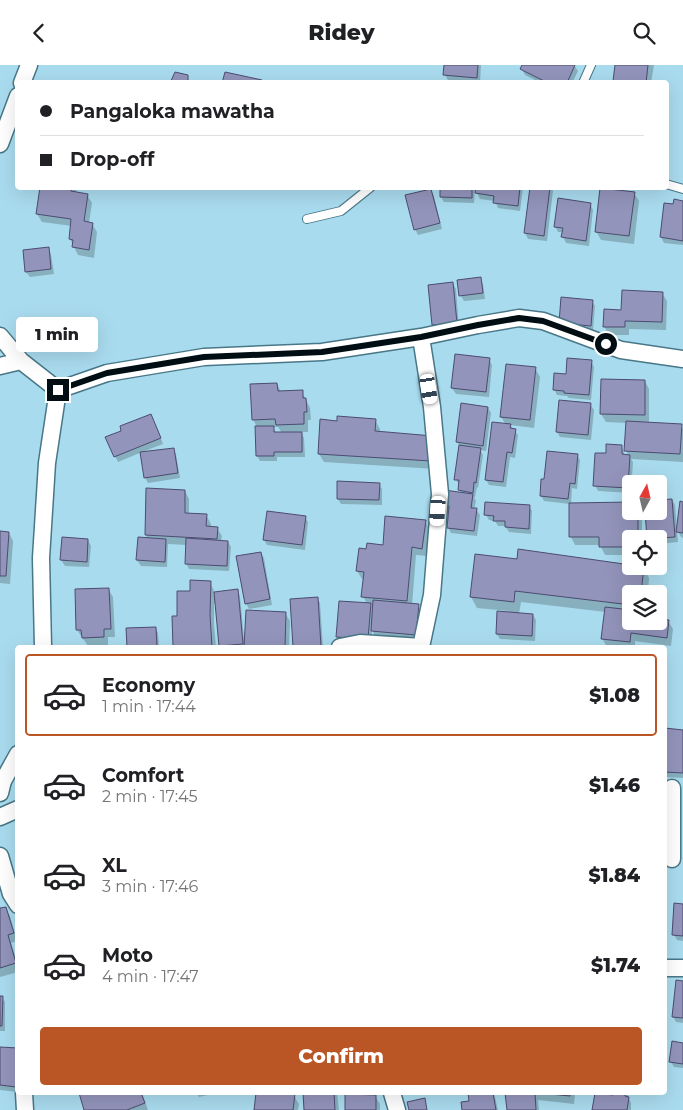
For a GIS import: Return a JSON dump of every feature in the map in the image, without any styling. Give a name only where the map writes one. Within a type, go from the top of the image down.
[{"type":"street","points":[[23,80],[28,65]]},
{"type":"street","points":[[0,144],[15,108]]},
{"type":"street","points":[[58,390],[107,373],[204,357],[322,352],[421,337],[519,318],[543,321],[621,350],[683,359]]},
{"type":"street","points":[[0,335],[21,361],[58,390]]},
{"type":"street","points":[[421,337],[432,407],[440,494],[432,595],[422,645]]},
{"type":"street","points":[[0,366],[21,361]]},
{"type":"street","points":[[43,645],[41,558],[48,463],[58,390]]},
{"type":"street","points":[[350,645],[360,643],[391,645]]},
{"type":"street","points":[[0,793],[3,781],[15,759]]},
{"type":"street","points":[[672,859],[673,787]]},
{"type":"street","points":[[0,817],[15,810]]},
{"type":"street","points":[[0,856],[10,899]]},
{"type":"street","points":[[667,968],[683,968]]},
{"type":"street","points":[[24,1095],[25,1110]]},
{"type":"street","points":[[393,1095],[397,1110]]},
{"type":"lane","points":[[584,80],[591,65]]},
{"type":"lane","points":[[669,186],[683,189]]},
{"type":"lane","points":[[307,219],[341,211],[366,190]]},
{"type":"building","points":[[444,65],[478,65],[477,78],[443,75]]},
{"type":"building","points":[[522,65],[575,65],[568,80],[542,80],[520,69]]},
{"type":"building","points":[[615,65],[648,65],[646,80],[613,80]]},
{"type":"building","points":[[175,72],[188,75],[188,80],[171,80]]},
{"type":"building","points":[[225,72],[262,80],[223,80]]},
{"type":"building","points":[[40,190],[71,190],[88,194],[84,221],[93,223],[89,250],[72,247],[73,240],[69,239],[71,219],[36,214]]},
{"type":"building","points":[[431,190],[440,223],[414,230],[405,195]]},
{"type":"building","points":[[440,190],[472,190],[472,198],[440,197]]},
{"type":"building","points":[[476,190],[520,190],[518,206],[493,203],[494,196],[475,193]]},
{"type":"building","points":[[530,190],[550,190],[544,236],[524,233]]},
{"type":"building","points":[[600,190],[635,192],[629,236],[595,232]]},
{"type":"building","points":[[558,198],[591,203],[586,241],[561,237],[563,228],[554,227]]},
{"type":"building","points":[[674,199],[683,201],[683,241],[660,237],[664,203],[673,204]]},
{"type":"building","points":[[49,247],[51,269],[25,272],[23,250]]},
{"type":"building","points":[[481,277],[483,293],[459,296],[457,280]]},
{"type":"building","points":[[453,282],[457,323],[432,325],[428,285]]},
{"type":"building","points":[[622,290],[663,292],[662,322],[625,321],[625,327],[603,327],[604,309],[621,310]]},
{"type":"building","points":[[561,297],[593,300],[591,326],[559,323]]},
{"type":"building","points":[[455,354],[490,358],[486,392],[451,388]]},
{"type":"building","points":[[567,358],[592,360],[589,395],[553,390],[554,373],[566,374]]},
{"type":"building","points":[[506,364],[536,367],[530,420],[500,417]]},
{"type":"building","points":[[601,379],[645,380],[645,415],[600,414]]},
{"type":"building","points":[[277,383],[278,391],[303,390],[303,398],[306,398],[307,412],[304,412],[304,424],[276,425],[275,419],[252,420],[250,384]]},
{"type":"building","points":[[559,400],[591,403],[588,435],[556,432]]},
{"type":"building","points":[[461,403],[488,407],[483,446],[456,442]]},
{"type":"building","points":[[151,414],[161,438],[114,457],[105,437],[121,431],[120,426]]},
{"type":"building","points":[[337,416],[376,419],[375,431],[433,436],[431,461],[318,454],[320,419],[337,421]]},
{"type":"building","points":[[626,421],[682,424],[680,454],[624,451]]},
{"type":"building","points":[[492,422],[511,424],[510,428],[516,429],[512,453],[507,452],[503,482],[485,480]]},
{"type":"building","points":[[255,426],[274,426],[274,432],[302,432],[302,452],[274,452],[274,456],[256,456]]},
{"type":"building","points":[[606,444],[622,445],[622,454],[630,455],[629,475],[622,475],[622,488],[593,486],[595,453],[606,453]]},
{"type":"building","points":[[459,445],[481,448],[473,493],[458,490],[459,480],[454,480]]},
{"type":"building","points":[[174,448],[178,473],[144,478],[140,452]]},
{"type":"building","points":[[547,451],[578,454],[575,484],[570,483],[568,499],[540,496],[541,479],[544,479]]},
{"type":"building","points":[[337,481],[380,483],[379,500],[337,499]]},
{"type":"building","points":[[146,488],[185,490],[185,513],[207,514],[206,526],[218,527],[217,539],[145,535]]},
{"type":"building","points":[[444,490],[473,494],[471,508],[477,508],[474,531],[447,528],[449,506],[442,505]]},
{"type":"building","points":[[668,499],[672,499],[675,537],[667,538],[667,530],[646,530],[646,520],[668,520]]},
{"type":"building","points":[[680,501],[683,502],[683,533],[676,532]]},
{"type":"building","points":[[485,502],[530,505],[529,529],[505,527],[505,521],[493,521],[494,516],[484,515]]},
{"type":"building","points":[[622,502],[622,520],[638,520],[638,530],[622,530],[622,547],[599,547],[599,537],[569,537],[569,503]]},
{"type":"building","points":[[267,511],[306,516],[302,545],[263,540]]},
{"type":"building","points":[[385,516],[426,520],[422,549],[412,547],[407,601],[361,597],[364,572],[356,571],[359,548],[366,549],[367,543],[383,545]]},
{"type":"building","points":[[0,531],[9,532],[6,576],[0,576]]},
{"type":"building","points":[[62,537],[88,539],[87,562],[60,560]]},
{"type":"building","points":[[138,537],[166,539],[165,562],[136,560]]},
{"type":"building","points":[[186,538],[228,541],[227,566],[185,564]]},
{"type":"building","points":[[518,549],[622,564],[622,575],[643,575],[642,585],[622,585],[622,604],[515,591],[514,602],[470,597],[475,554],[517,559]]},
{"type":"building","points":[[261,552],[270,599],[245,604],[236,556]]},
{"type":"building","points":[[190,580],[211,581],[212,645],[173,645],[172,616],[177,616],[177,591],[190,591]]},
{"type":"building","points":[[109,588],[111,629],[104,629],[104,637],[82,638],[81,630],[76,630],[75,589]]},
{"type":"building","points":[[238,589],[243,644],[219,645],[214,592]]},
{"type":"building","points":[[318,597],[321,645],[293,645],[290,599]]},
{"type":"building","points":[[373,600],[419,604],[416,635],[371,631]]},
{"type":"building","points":[[339,601],[371,603],[368,639],[336,637]]},
{"type":"building","points":[[605,607],[622,609],[622,630],[667,630],[667,620],[669,620],[667,638],[631,633],[630,642],[601,639]]},
{"type":"building","points":[[246,610],[286,612],[285,645],[244,645]]},
{"type":"building","points":[[497,611],[533,614],[532,636],[496,634]]},
{"type":"building","points":[[156,627],[157,645],[127,645],[126,628]]},
{"type":"building","points":[[667,728],[683,730],[683,773],[667,772]]},
{"type":"building","points":[[674,903],[683,904],[683,936],[672,935]]},
{"type":"building","points":[[6,907],[14,933],[8,935],[15,963],[0,968],[0,908]]},
{"type":"building","points":[[676,980],[683,981],[683,1018],[672,1017]]},
{"type":"building","points":[[0,996],[3,996],[2,1026],[0,1026]]},
{"type":"building","points":[[672,1041],[683,1043],[683,1064],[669,1062]]},
{"type":"building","points":[[0,1047],[15,1048],[15,1087],[0,1085]]},
{"type":"building","points":[[80,1095],[142,1095],[145,1103],[127,1110],[84,1110]]},
{"type":"building","points":[[256,1095],[295,1095],[293,1110],[254,1110]]},
{"type":"building","points":[[303,1095],[334,1095],[335,1110],[304,1110]]},
{"type":"building","points":[[345,1095],[376,1095],[376,1110],[345,1110]]},
{"type":"building","points":[[468,1095],[493,1095],[496,1110],[462,1110],[461,1102],[469,1101]]},
{"type":"building","points":[[505,1095],[535,1095],[536,1110],[507,1110]]},
{"type":"building","points":[[595,1095],[625,1095],[629,1097],[627,1110],[592,1110]]},
{"type":"building","points":[[425,1098],[427,1110],[409,1110],[407,1102]]},
{"type":"route","points":[[58,390],[107,373],[204,357],[322,352],[421,337],[519,318],[543,321],[606,344]]}]
